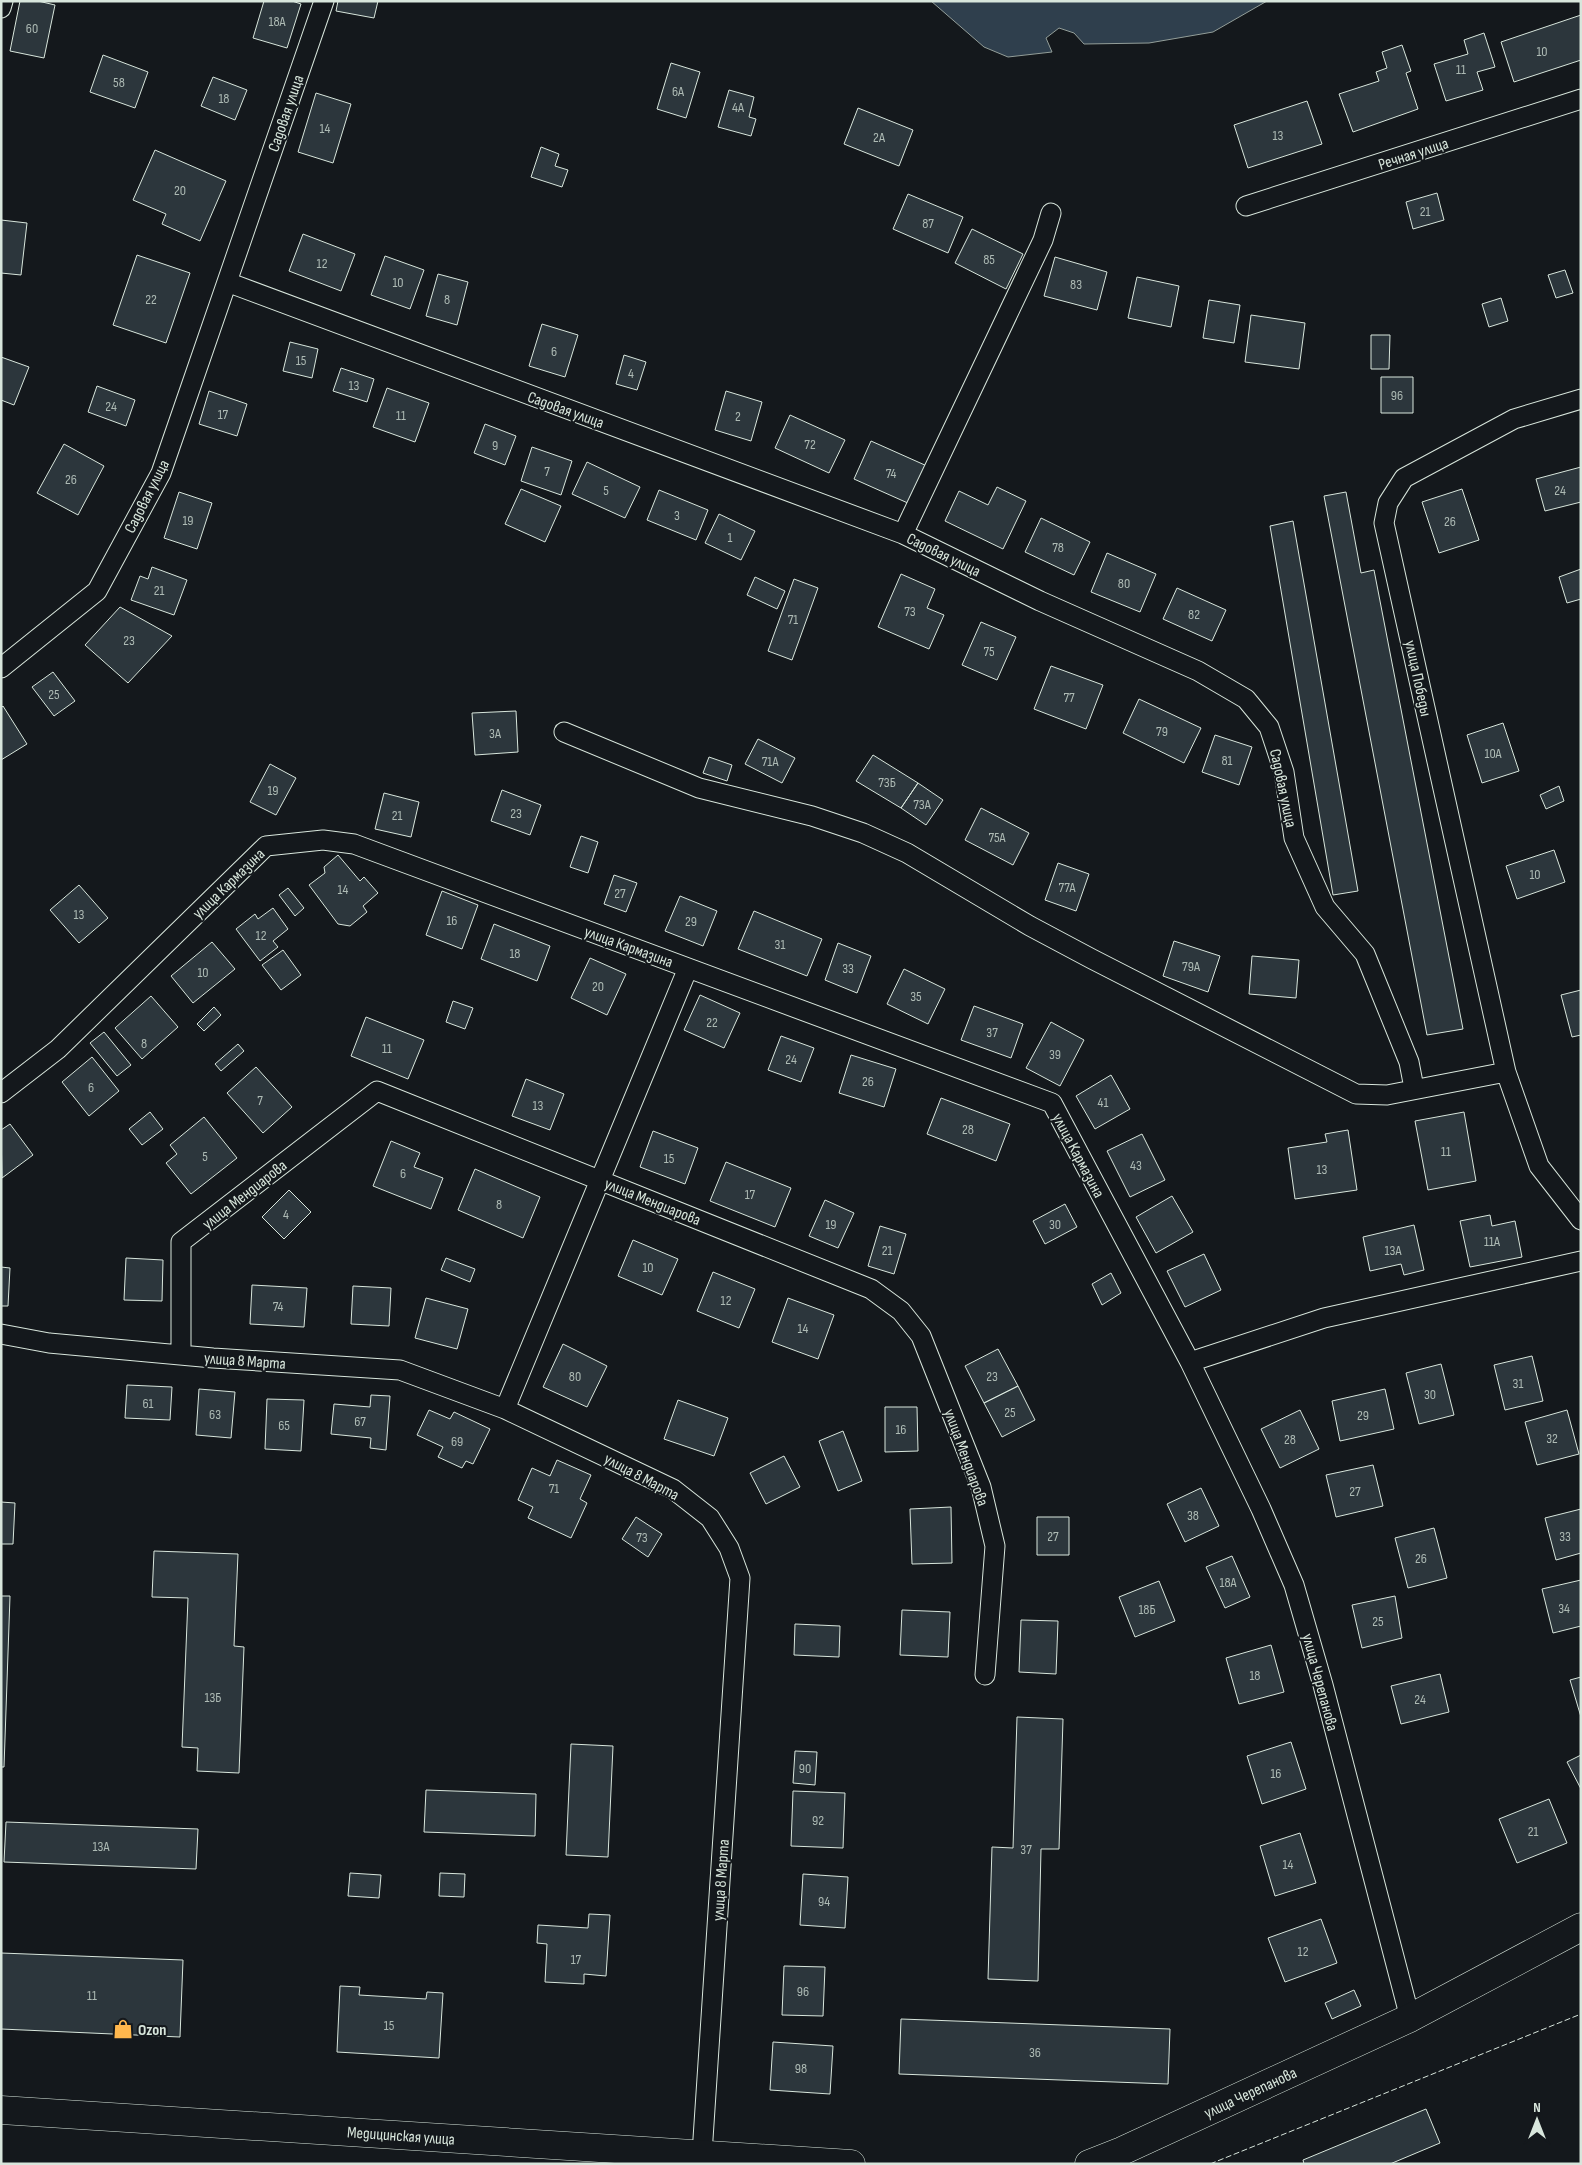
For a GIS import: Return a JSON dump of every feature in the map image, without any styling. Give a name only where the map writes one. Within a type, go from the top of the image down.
[{"type":"main road","name":"улица Черепанова","points":[[1089,2164],[1122,2151],[1410,2018],[1581,1927]]},
{"type":"main road","name":"Медицинская улица","points":[[1,2110],[851,2164]]},
{"type":"street","points":[[1,8],[3,1]]},
{"type":"street","name":"Садовая улица","points":[[1,668],[96,591],[161,473],[324,1]]},
{"type":"street","name":"Речная улица","points":[[1246,206],[1581,99]]},
{"type":"street","points":[[903,534],[1043,240],[1050,213]]},
{"type":"street","name":"Садовая улица","points":[[227,282],[903,534],[1040,601],[1198,671],[1246,699],[1269,727],[1284,772],[1294,838],[1324,907],[1365,954],[1409,1062],[1414,1088]]},
{"type":"street","name":"улица Победы","points":[[1581,399],[1514,419],[1404,478],[1388,503],[1384,523],[1506,1072],[1539,1166],[1581,1220]]},
{"type":"street","points":[[564,732],[699,788],[812,816],[872,837],[907,853],[1030,926],[1356,1094],[1387,1095],[1414,1088],[1506,1072]]},
{"type":"street","name":"улица Кармазина","points":[[1,1093],[58,1049],[266,846],[323,840],[354,844],[1052,1103],[1190,1362]]},
{"type":"street","points":[[506,1409],[688,968]]},
{"type":"street","name":"улица Мендиарова","points":[[181,1355],[181,1242],[377,1091],[871,1289],[901,1311],[921,1336],[981,1487],[995,1546],[986,1675]]},
{"type":"street","points":[[1190,1362],[1324,1318],[1581,1261]]},
{"type":"street","name":"улица 8 Марта","points":[[1,1334],[49,1343],[181,1355],[400,1370],[506,1409],[673,1489],[710,1518],[729,1548],[740,1578],[702,2154]]},
{"type":"street","name":"улица Черепанова","points":[[1190,1362],[1261,1509],[1294,1585],[1323,1685],[1410,2018]]},
{"type":"water","points":[[931,1],[1267,1],[1213,32],[1149,43],[1084,44],[1074,33],[1059,28],[1046,38],[1052,52],[1008,57],[984,47]]},
{"type":"building","points":[[20,1],[38,1],[55,5],[44,58],[10,51]]},
{"type":"building","points":[[264,1],[292,1],[301,4],[287,48],[253,38]]},
{"type":"building","points":[[338,1],[378,1],[374,18],[336,11]]},
{"type":"building","points":[[1581,15],[1581,60],[1514,82],[1501,42]]},
{"type":"building","points":[[1484,33],[1495,67],[1477,72],[1483,90],[1446,101],[1434,64],[1468,54],[1464,40]]},
{"type":"building","points":[[1402,45],[1411,71],[1406,73],[1418,109],[1353,132],[1339,94],[1379,81],[1376,72],[1387,68],[1382,52]]},
{"type":"building","points":[[103,55],[148,72],[135,108],[90,92]]},
{"type":"building","points":[[671,63],[700,72],[686,118],[657,109]]},
{"type":"building","points":[[213,77],[247,90],[235,120],[201,106]]},
{"type":"building","points":[[729,90],[754,97],[749,117],[756,119],[751,136],[718,127]]},
{"type":"building","points":[[316,93],[351,104],[333,163],[298,152]]},
{"type":"building","points":[[1307,101],[1322,144],[1248,168],[1234,125]]},
{"type":"building","points":[[858,108],[913,130],[899,166],[844,144]]},
{"type":"building","points":[[541,147],[559,154],[555,166],[568,170],[562,187],[531,177]]},
{"type":"building","points":[[155,150],[226,181],[200,241],[162,224],[166,214],[133,200]]},
{"type":"building","points":[[1437,193],[1444,220],[1413,229],[1406,202]]},
{"type":"building","points":[[908,194],[963,217],[948,253],[893,229]]},
{"type":"building","points":[[1,220],[27,223],[21,275],[1,273]]},
{"type":"building","points":[[972,229],[1023,254],[1006,289],[955,263]]},
{"type":"building","points":[[303,234],[355,254],[341,291],[289,271]]},
{"type":"building","points":[[137,255],[190,273],[166,343],[113,325]]},
{"type":"building","points":[[385,256],[424,270],[410,309],[371,295]]},
{"type":"building","points":[[1055,257],[1107,272],[1097,310],[1044,296]]},
{"type":"building","points":[[1565,270],[1573,293],[1556,298],[1548,275]]},
{"type":"building","points":[[438,274],[468,282],[457,325],[426,316]]},
{"type":"building","points":[[1137,277],[1179,286],[1171,327],[1128,318]]},
{"type":"building","points":[[1501,298],[1508,321],[1489,327],[1482,304]]},
{"type":"building","points":[[1209,300],[1240,305],[1234,343],[1203,338]]},
{"type":"building","points":[[1251,315],[1305,323],[1299,369],[1245,362]]},
{"type":"building","points":[[542,324],[578,335],[565,377],[529,366]]},
{"type":"building","points":[[1371,335],[1390,335],[1389,369],[1371,369]]},
{"type":"building","points":[[290,342],[318,349],[312,378],[283,371]]},
{"type":"building","points":[[624,355],[646,362],[637,390],[616,384]]},
{"type":"building","points":[[1,357],[29,367],[14,405],[1,400]]},
{"type":"building","points":[[341,368],[374,379],[367,402],[333,391]]},
{"type":"building","points":[[1381,377],[1413,377],[1413,413],[1381,413]]},
{"type":"building","points":[[97,386],[135,400],[126,426],[88,412]]},
{"type":"building","points":[[387,388],[429,403],[415,442],[373,427]]},
{"type":"building","points":[[209,391],[247,404],[237,436],[199,424]]},
{"type":"building","points":[[726,391],[762,402],[751,441],[715,430]]},
{"type":"building","points":[[790,415],[845,440],[829,473],[775,448]]},
{"type":"building","points":[[485,424],[516,436],[505,465],[474,453]]},
{"type":"building","points":[[871,441],[927,466],[910,504],[854,479]]},
{"type":"building","points":[[64,444],[104,466],[78,515],[37,493]]},
{"type":"building","points":[[532,447],[572,461],[561,495],[521,481]]},
{"type":"building","points":[[587,462],[640,487],[625,518],[572,494]]},
{"type":"building","points":[[1581,467],[1581,502],[1545,511],[1536,479]]},
{"type":"building","points":[[997,487],[1026,501],[1003,549],[945,521],[959,491],[988,505]]},
{"type":"building","points":[[521,489],[561,506],[545,542],[505,524]]},
{"type":"building","points":[[1462,489],[1479,540],[1439,553],[1422,502]]},
{"type":"building","points":[[659,490],[708,510],[696,540],[647,520]]},
{"type":"building","points":[[179,492],[212,503],[197,549],[164,538]]},
{"type":"building","points":[[1346,492],[1361,573],[1374,570],[1463,1029],[1427,1035],[1324,496]]},
{"type":"building","points":[[719,514],[755,531],[741,560],[705,543]]},
{"type":"building","points":[[1041,518],[1090,542],[1074,575],[1025,552]]},
{"type":"building","points":[[1293,521],[1358,891],[1333,895],[1270,526]]},
{"type":"building","points":[[1107,553],[1156,574],[1140,612],[1091,592]]},
{"type":"building","points":[[152,567],[187,580],[174,615],[131,600],[140,576],[148,579]]},
{"type":"building","points":[[1581,569],[1581,599],[1567,603],[1559,577]]},
{"type":"building","points":[[901,574],[935,589],[927,608],[944,615],[929,649],[878,627]]},
{"type":"building","points":[[755,577],[785,591],[777,609],[747,595]]},
{"type":"building","points":[[794,579],[818,588],[792,660],[768,651]]},
{"type":"building","points":[[1177,588],[1226,610],[1212,641],[1163,619]]},
{"type":"building","points":[[120,607],[172,636],[128,683],[85,645]]},
{"type":"building","points":[[981,622],[1016,637],[997,680],[962,665]]},
{"type":"building","points":[[1051,666],[1103,685],[1086,729],[1034,709]]},
{"type":"building","points":[[53,672],[75,701],[54,716],[32,687]]},
{"type":"building","points":[[1139,699],[1201,728],[1184,763],[1123,733]]},
{"type":"building","points":[[3,706],[27,744],[1,760],[1,708]]},
{"type":"building","points":[[516,711],[518,752],[475,755],[472,713]]},
{"type":"building","points":[[1503,723],[1519,771],[1482,783],[1467,735]]},
{"type":"building","points":[[1215,735],[1252,747],[1239,785],[1202,772]]},
{"type":"building","points":[[758,739],[795,758],[782,783],[745,764]]},
{"type":"building","points":[[873,755],[918,783],[901,808],[856,781]]},
{"type":"building","points":[[709,757],[732,765],[727,781],[703,773]]},
{"type":"building","points":[[270,764],[296,778],[276,815],[250,802]]},
{"type":"building","points":[[918,783],[943,800],[926,825],[901,808]]},
{"type":"building","points":[[1559,786],[1564,801],[1546,809],[1540,795]]},
{"type":"building","points":[[502,790],[541,805],[530,835],[491,821]]},
{"type":"building","points":[[384,793],[419,802],[411,837],[375,829]]},
{"type":"building","points":[[981,808],[1029,833],[1013,865],[965,840]]},
{"type":"building","points":[[581,836],[598,842],[588,873],[570,867]]},
{"type":"building","points":[[1554,850],[1565,882],[1517,899],[1506,866]]},
{"type":"building","points":[[338,855],[360,881],[364,877],[378,893],[363,906],[367,912],[350,926],[338,924],[309,885],[325,873],[324,867]]},
{"type":"building","points":[[1058,863],[1089,874],[1076,911],[1045,900]]},
{"type":"building","points":[[614,875],[637,883],[626,912],[604,904]]},
{"type":"building","points":[[79,885],[108,918],[79,943],[50,910]]},
{"type":"building","points":[[288,888],[304,908],[295,916],[279,895]]},
{"type":"building","points":[[442,891],[478,905],[462,949],[426,935]]},
{"type":"building","points":[[680,896],[717,911],[703,946],[665,931]]},
{"type":"building","points":[[273,908],[288,929],[273,941],[278,947],[260,961],[236,929],[255,914],[258,919]]},
{"type":"building","points":[[754,911],[822,939],[807,976],[738,949]]},
{"type":"building","points":[[494,924],[550,946],[537,981],[481,959]]},
{"type":"building","points":[[1174,941],[1220,956],[1208,992],[1163,976]]},
{"type":"building","points":[[212,942],[235,969],[193,1003],[171,976]]},
{"type":"building","points":[[838,943],[871,956],[857,993],[825,980]]},
{"type":"building","points":[[283,950],[301,975],[281,990],[262,965]]},
{"type":"building","points":[[1252,956],[1299,960],[1296,998],[1249,994]]},
{"type":"building","points":[[590,958],[626,974],[607,1015],[571,998]]},
{"type":"building","points":[[904,969],[945,989],[928,1024],[887,1004]]},
{"type":"building","points":[[1581,990],[1581,1035],[1572,1037],[1561,995]]},
{"type":"building","points":[[700,995],[740,1013],[724,1048],[684,1030]]},
{"type":"building","points":[[151,996],[178,1027],[142,1059],[115,1028]]},
{"type":"building","points":[[453,1001],[473,1008],[465,1029],[446,1022]]},
{"type":"building","points":[[974,1006],[1023,1024],[1011,1058],[961,1040]]},
{"type":"building","points":[[214,1007],[221,1015],[204,1031],[197,1024]]},
{"type":"building","points":[[366,1017],[424,1040],[408,1079],[351,1056]]},
{"type":"building","points":[[1051,1022],[1084,1040],[1060,1086],[1026,1068]]},
{"type":"building","points":[[104,1032],[131,1065],[117,1076],[90,1043]]},
{"type":"building","points":[[781,1036],[814,1048],[801,1082],[768,1070]]},
{"type":"building","points":[[238,1044],[244,1051],[221,1071],[215,1064]]},
{"type":"building","points":[[851,1055],[896,1069],[884,1107],[839,1093]]},
{"type":"building","points":[[92,1057],[119,1091],[89,1116],[62,1082]]},
{"type":"building","points":[[256,1067],[292,1107],[263,1133],[227,1093]]},
{"type":"building","points":[[1111,1075],[1130,1109],[1095,1129],[1076,1096]]},
{"type":"building","points":[[526,1079],[564,1094],[550,1130],[512,1116]]},
{"type":"building","points":[[941,1098],[1010,1124],[996,1161],[927,1134]]},
{"type":"building","points":[[150,1112],[163,1129],[142,1145],[129,1129]]},
{"type":"building","points":[[1464,1112],[1476,1181],[1428,1190],[1415,1121]]},
{"type":"building","points":[[204,1117],[237,1158],[191,1194],[166,1163],[177,1154],[170,1145]]},
{"type":"building","points":[[10,1124],[33,1155],[2,1178],[1,1130]]},
{"type":"building","points":[[1348,1130],[1357,1190],[1295,1199],[1288,1148],[1327,1142],[1325,1134]]},
{"type":"building","points":[[653,1131],[698,1148],[685,1184],[640,1167]]},
{"type":"building","points":[[1142,1134],[1165,1180],[1130,1197],[1107,1151]]},
{"type":"building","points":[[391,1141],[420,1153],[414,1167],[443,1178],[431,1209],[373,1186]]},
{"type":"building","points":[[726,1162],[791,1188],[775,1227],[710,1201]]},
{"type":"building","points":[[475,1169],[540,1197],[523,1238],[458,1210]]},
{"type":"building","points":[[289,1190],[311,1212],[284,1239],[262,1217]]},
{"type":"building","points":[[1172,1196],[1193,1232],[1156,1253],[1136,1217]]},
{"type":"building","points":[[825,1200],[854,1213],[838,1248],[809,1236]]},
{"type":"building","points":[[1065,1204],[1077,1227],[1045,1244],[1033,1221]]},
{"type":"building","points":[[1490,1215],[1492,1226],[1515,1221],[1522,1257],[1470,1267],[1460,1221]]},
{"type":"building","points":[[1414,1225],[1424,1270],[1404,1275],[1401,1264],[1370,1271],[1363,1237]]},
{"type":"building","points":[[880,1226],[906,1234],[894,1274],[868,1266]]},
{"type":"building","points":[[633,1240],[678,1259],[662,1295],[618,1276]]},
{"type":"building","points":[[1204,1254],[1221,1290],[1185,1307],[1167,1271]]},
{"type":"building","points":[[126,1258],[163,1260],[162,1301],[124,1300]]},
{"type":"building","points":[[446,1258],[475,1269],[470,1282],[441,1270]]},
{"type":"building","points":[[1,1267],[10,1268],[8,1306],[1,1306]]},
{"type":"building","points":[[713,1272],[755,1289],[739,1328],[697,1311]]},
{"type":"building","points":[[1111,1273],[1121,1293],[1102,1305],[1092,1284]]},
{"type":"building","points":[[252,1285],[307,1288],[304,1327],[250,1324]]},
{"type":"building","points":[[353,1286],[391,1288],[389,1326],[351,1324]]},
{"type":"building","points":[[426,1298],[468,1309],[457,1349],[415,1338]]},
{"type":"building","points":[[788,1298],[834,1315],[818,1359],[772,1342]]},
{"type":"building","points":[[563,1344],[607,1366],[587,1407],[543,1387]]},
{"type":"building","points":[[998,1349],[1018,1386],[984,1403],[965,1366]]},
{"type":"building","points":[[1532,1356],[1543,1401],[1505,1410],[1494,1365]]},
{"type":"building","points":[[1441,1364],[1454,1415],[1419,1424],[1406,1373]]},
{"type":"building","points":[[127,1385],[172,1387],[170,1420],[125,1418]]},
{"type":"building","points":[[1018,1386],[1035,1420],[1002,1437],[984,1403]]},
{"type":"building","points":[[199,1389],[235,1392],[231,1438],[196,1435]]},
{"type":"building","points":[[1385,1389],[1394,1429],[1340,1441],[1332,1401]]},
{"type":"building","points":[[371,1395],[390,1396],[386,1450],[370,1448],[371,1438],[331,1434],[334,1404],[370,1407]]},
{"type":"building","points":[[267,1399],[304,1400],[301,1451],[265,1449]]},
{"type":"building","points":[[678,1400],[728,1418],[714,1456],[664,1439]]},
{"type":"building","points":[[885,1407],[917,1407],[918,1451],[885,1452]]},
{"type":"building","points":[[429,1410],[450,1419],[454,1412],[490,1429],[473,1464],[466,1461],[462,1468],[438,1457],[443,1447],[417,1435]]},
{"type":"building","points":[[1300,1410],[1319,1449],[1280,1468],[1261,1429]]},
{"type":"building","points":[[1567,1410],[1579,1454],[1537,1465],[1525,1422]]},
{"type":"building","points":[[843,1431],[862,1481],[838,1491],[819,1441]]},
{"type":"building","points":[[784,1456],[800,1487],[766,1504],[750,1473]]},
{"type":"building","points":[[557,1460],[591,1475],[580,1499],[587,1503],[571,1538],[528,1518],[533,1507],[518,1500],[532,1468],[550,1476]]},
{"type":"building","points":[[1373,1465],[1383,1506],[1336,1517],[1326,1475]]},
{"type":"building","points":[[1201,1488],[1219,1526],[1185,1542],[1167,1504]]},
{"type":"building","points":[[1,1502],[15,1503],[13,1544],[1,1544]]},
{"type":"building","points":[[951,1507],[952,1563],[912,1564],[910,1509]]},
{"type":"building","points":[[1581,1509],[1581,1553],[1556,1560],[1545,1518]]},
{"type":"building","points":[[636,1517],[662,1534],[648,1557],[622,1539]]},
{"type":"building","points":[[1037,1517],[1069,1517],[1069,1555],[1037,1555]]},
{"type":"building","points":[[1434,1528],[1447,1578],[1408,1588],[1395,1538]]},
{"type":"building","points":[[154,1551],[238,1554],[234,1646],[244,1647],[239,1773],[197,1771],[198,1748],[182,1747],[188,1598],[152,1597]]},
{"type":"building","points":[[1232,1556],[1250,1597],[1225,1608],[1206,1567]]},
{"type":"building","points":[[1581,1580],[1581,1626],[1553,1633],[1542,1589]]},
{"type":"building","points":[[1159,1581],[1175,1621],[1135,1637],[1119,1597]]},
{"type":"building","points":[[1,1596],[10,1596],[4,1767],[1,1767]]},
{"type":"building","points":[[1395,1596],[1402,1638],[1362,1648],[1352,1605]]},
{"type":"building","points":[[902,1610],[950,1612],[948,1657],[900,1655]]},
{"type":"building","points":[[1021,1620],[1058,1621],[1056,1674],[1019,1672]]},
{"type":"building","points":[[795,1624],[840,1626],[839,1657],[794,1655]]},
{"type":"building","points":[[1271,1645],[1284,1692],[1239,1704],[1226,1658]]},
{"type":"building","points":[[1440,1674],[1449,1712],[1401,1724],[1391,1686]]},
{"type":"building","points":[[1581,1677],[1581,1717],[1570,1680]]},
{"type":"building","points":[[1017,1717],[1063,1719],[1059,1849],[1041,1849],[1038,1981],[988,1979],[992,1847],[1013,1848]]},
{"type":"building","points":[[1291,1742],[1306,1789],[1262,1804],[1247,1756]]},
{"type":"building","points":[[571,1744],[613,1746],[608,1857],[566,1855]]},
{"type":"building","points":[[795,1751],[817,1752],[815,1785],[793,1783]]},
{"type":"building","points":[[1581,1755],[1581,1789],[1567,1762]]},
{"type":"building","points":[[426,1790],[536,1794],[535,1836],[424,1832]]},
{"type":"building","points":[[793,1791],[845,1793],[843,1848],[791,1846]]},
{"type":"building","points":[[1549,1799],[1567,1843],[1517,1863],[1499,1819]]},
{"type":"building","points":[[6,1822],[198,1829],[196,1869],[4,1862]]},
{"type":"building","points":[[1300,1833],[1316,1883],[1275,1896],[1260,1846]]},
{"type":"building","points":[[350,1873],[381,1875],[379,1898],[348,1896]]},
{"type":"building","points":[[440,1873],[465,1874],[464,1897],[439,1896]]},
{"type":"building","points":[[803,1874],[848,1877],[845,1928],[800,1925]]},
{"type":"building","points":[[589,1914],[610,1915],[606,1976],[584,1974],[584,1984],[545,1982],[547,1944],[537,1943],[538,1925],[588,1928]]},
{"type":"building","points":[[1321,1919],[1337,1963],[1285,1982],[1268,1938]]},
{"type":"building","points":[[1,1953],[183,1960],[180,2037],[1,2029]]},
{"type":"building","points":[[784,1966],[825,1967],[823,2016],[782,2015]]},
{"type":"building","points":[[340,1986],[360,1987],[359,1995],[426,1999],[427,1992],[443,1993],[439,2058],[337,2052]]},
{"type":"building","points":[[1354,1990],[1361,2006],[1332,2019],[1325,2003]]},
{"type":"building","points":[[901,2019],[1170,2029],[1168,2084],[899,2074]]},
{"type":"building","points":[[773,2042],[833,2046],[830,2094],[770,2090]]},
{"type":"building","points":[[1426,2109],[1440,2143],[1390,2164],[1304,2164],[1303,2160]]},
{"type":"fence","points":[[1210,2164],[1581,2014]]},
{"type":"place","name":"Ozon","points":[[123,2029]]}]
